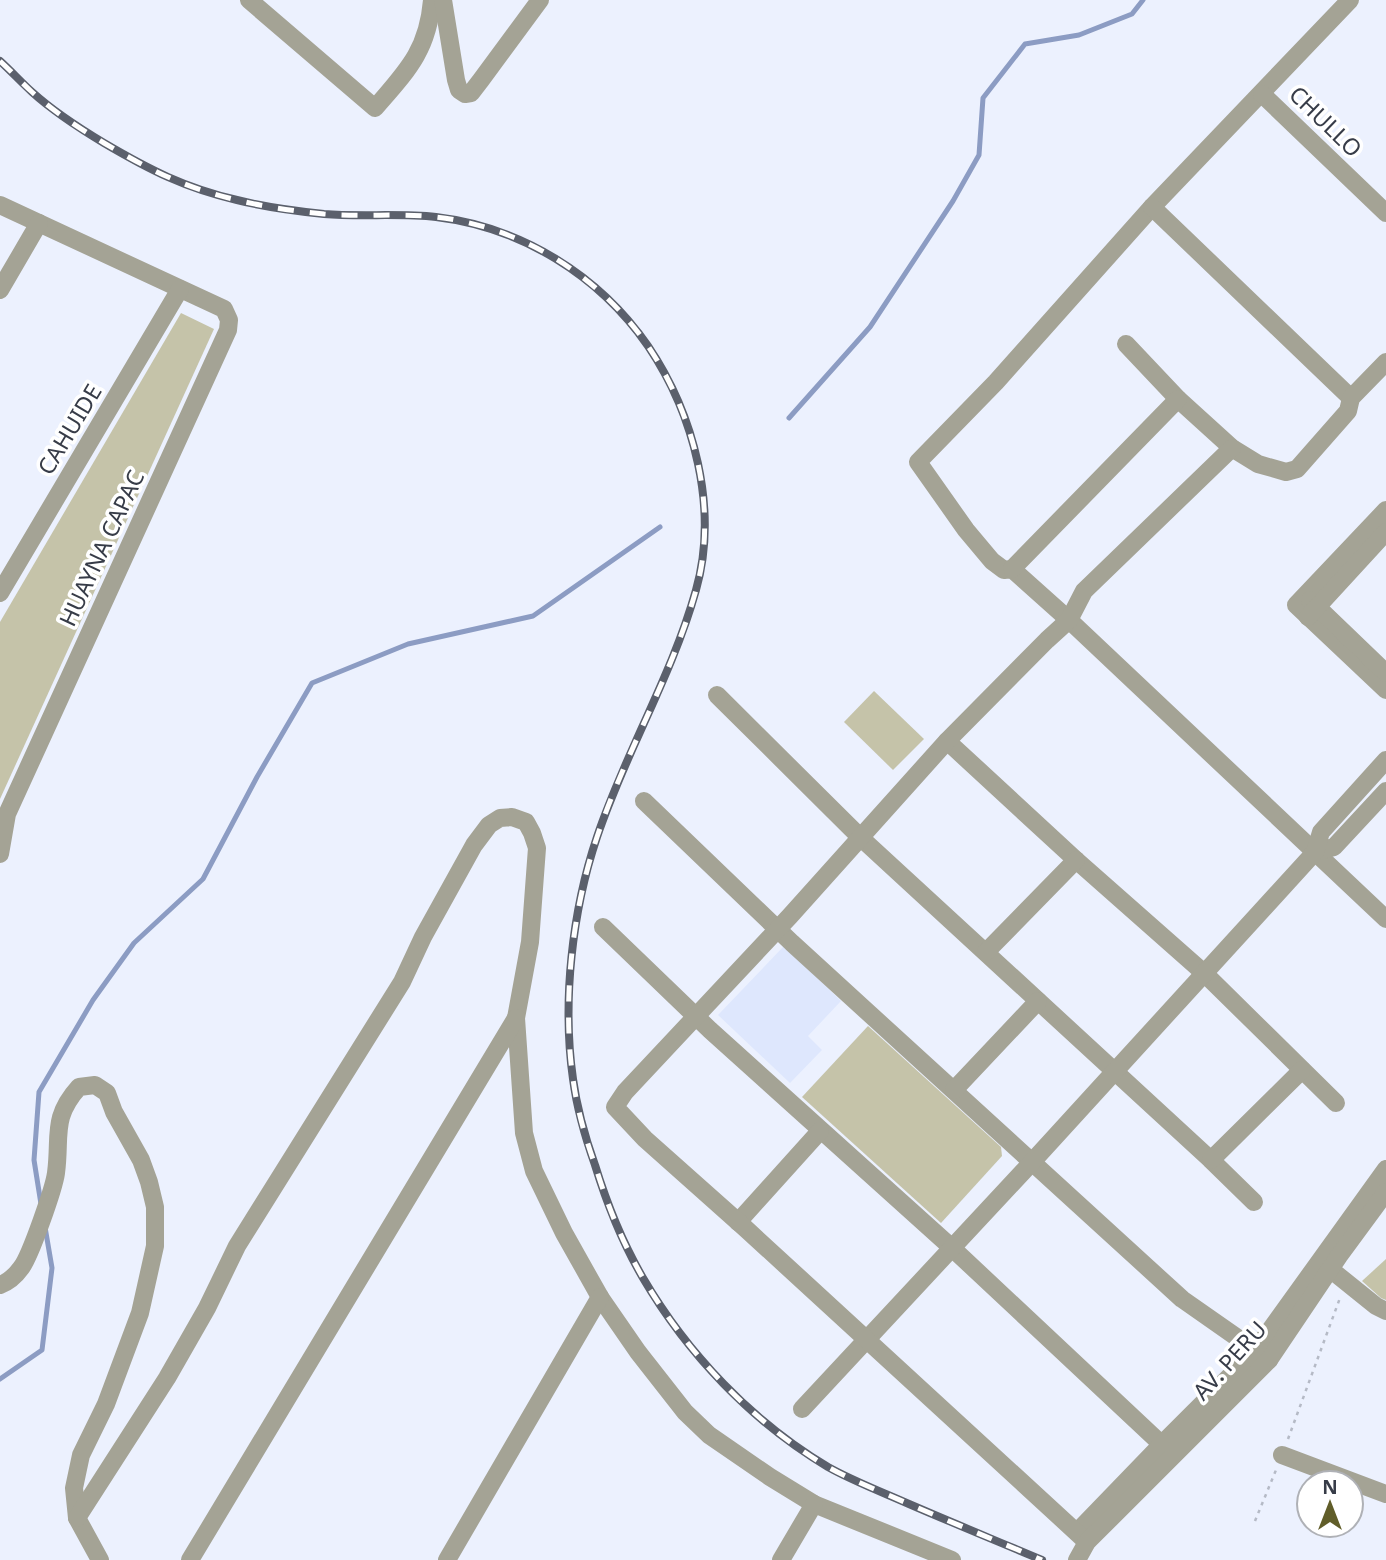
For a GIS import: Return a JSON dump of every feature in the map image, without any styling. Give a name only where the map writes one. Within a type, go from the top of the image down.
[{"type":"street","points":[[249,0],[375,108],[410,68],[419,52],[427,29],[432,0]]},
{"type":"street","points":[[443,0],[456,80],[459,90],[465,94],[471,93],[540,0]]},
{"type":"street","points":[[1178,399],[1012,569],[1004,570],[992,561],[966,530],[918,462],[996,382],[1152,207],[1350,0]]},
{"type":"street","name":"CHULLO","points":[[1262,93],[1386,213]]},
{"type":"street","points":[[0,205],[180,289]]},
{"type":"street","points":[[1152,207],[1351,398]]},
{"type":"street","points":[[0,290],[39,223]]},
{"type":"street","name":"CAHUIDE","points":[[0,593],[180,289]]},
{"type":"street","name":"HUAYNA CAPAC","points":[[1,850],[7,814],[228,330],[229,320],[224,309],[180,289]]},
{"type":"street","points":[[1126,344],[1178,399],[1233,448],[1258,464],[1286,472],[1297,469],[1349,411],[1351,398],[1386,362]]},
{"type":"street","points":[[1082,1537],[645,1139],[615,1107],[625,1091],[778,930],[947,741],[1069,620],[1084,591],[1233,448]]},
{"type":"street","points":[[1310,606],[1386,510]]},
{"type":"street","points":[[1310,606],[1386,532]]},
{"type":"street","points":[[1012,569],[1386,919]]},
{"type":"street","points":[[1310,606],[1386,673]]},
{"type":"street","points":[[1310,606],[1386,690]]},
{"type":"street","points":[[717,695],[861,838],[1254,1202]]},
{"type":"street","points":[[947,741],[1204,973],[1336,1103]]},
{"type":"street","points":[[802,1409],[1315,852],[1321,832],[1386,760]]},
{"type":"street","points":[[1315,852],[1334,847],[1386,791]]},
{"type":"street","points":[[644,801],[778,930],[1182,1299],[1262,1356],[1386,1169]]},
{"type":"street","points":[[77,1518],[167,1378],[207,1308],[237,1246],[402,982],[423,937],[474,845],[489,825],[500,818],[512,817],[526,822],[537,848],[530,942],[516,1018],[524,1133],[534,1171],[564,1233],[600,1297],[638,1352],[685,1412],[709,1435],[814,1504],[952,1560]]},
{"type":"street","points":[[986,952],[1076,860]]},
{"type":"street","points":[[603,928],[695,1016],[951,1248],[1168,1450]]},
{"type":"street","points":[[954,1090],[1038,1000]]},
{"type":"street","points":[[190,1560],[516,1018]]},
{"type":"street","points":[[1211,1160],[1302,1070]]},
{"type":"street","points":[[0,1285],[22,1267],[43,1215],[56,1174],[60,1117],[67,1100],[79,1087],[95,1085],[107,1093],[114,1112],[141,1160],[155,1207],[155,1246],[140,1313],[106,1404],[81,1455],[74,1488],[77,1518],[100,1560]]},
{"type":"street","points":[[738,1222],[820,1131]]},
{"type":"street","name":"AV. PERU","points":[[1077,1560],[1082,1537],[1262,1356],[1386,1192]]},
{"type":"street","points":[[1330,1269],[1386,1311]]},
{"type":"street","points":[[447,1560],[600,1297]]},
{"type":"street","points":[[1282,1455],[1386,1494]]},
{"type":"street","points":[[781,1560],[814,1504]]},
{"type":"path","points":[[1255,1521],[1341,1295]]},
{"type":"shaded area","points":[[181,313],[214,329],[0,799],[0,622]]},
{"type":"shaded area","points":[[874,691],[924,739],[893,770],[844,722]]},
{"type":"shaded area","points":[[784,946],[841,1001],[808,1036],[822,1050],[790,1083],[718,1015]]},
{"type":"shaded area","points":[[868,1026],[1001,1147],[1002,1156],[941,1223],[802,1097]]},
{"type":"shaded area","points":[[1386,1259],[1386,1300],[1362,1281]]},
{"type":"waterway","points":[[789,418],[870,327],[953,201],[979,155],[983,98],[1025,44],[1079,35],[1132,14],[1143,0]]},
{"type":"waterway","points":[[41,1204],[34,1160],[39,1092],[93,1000],[134,943],[203,879],[257,777],[312,683],[408,644],[533,616],[660,527]]},
{"type":"waterway","points":[[0,1379],[42,1350],[52,1268],[45,1227]]},
{"type":"railway","points":[[0,61],[40,99],[85,132],[153,170],[201,190],[258,205],[313,213],[436,217],[498,231],[528,243],[582,277],[606,297],[648,346],[678,401],[689,432],[698,463],[705,527],[696,590],[686,622],[662,684],[608,806],[581,895],[572,957],[569,1019],[575,1090],[588,1144],[628,1251],[660,1306],[701,1359],[748,1407],[773,1429],[828,1467],[857,1482],[1042,1560]]}]
